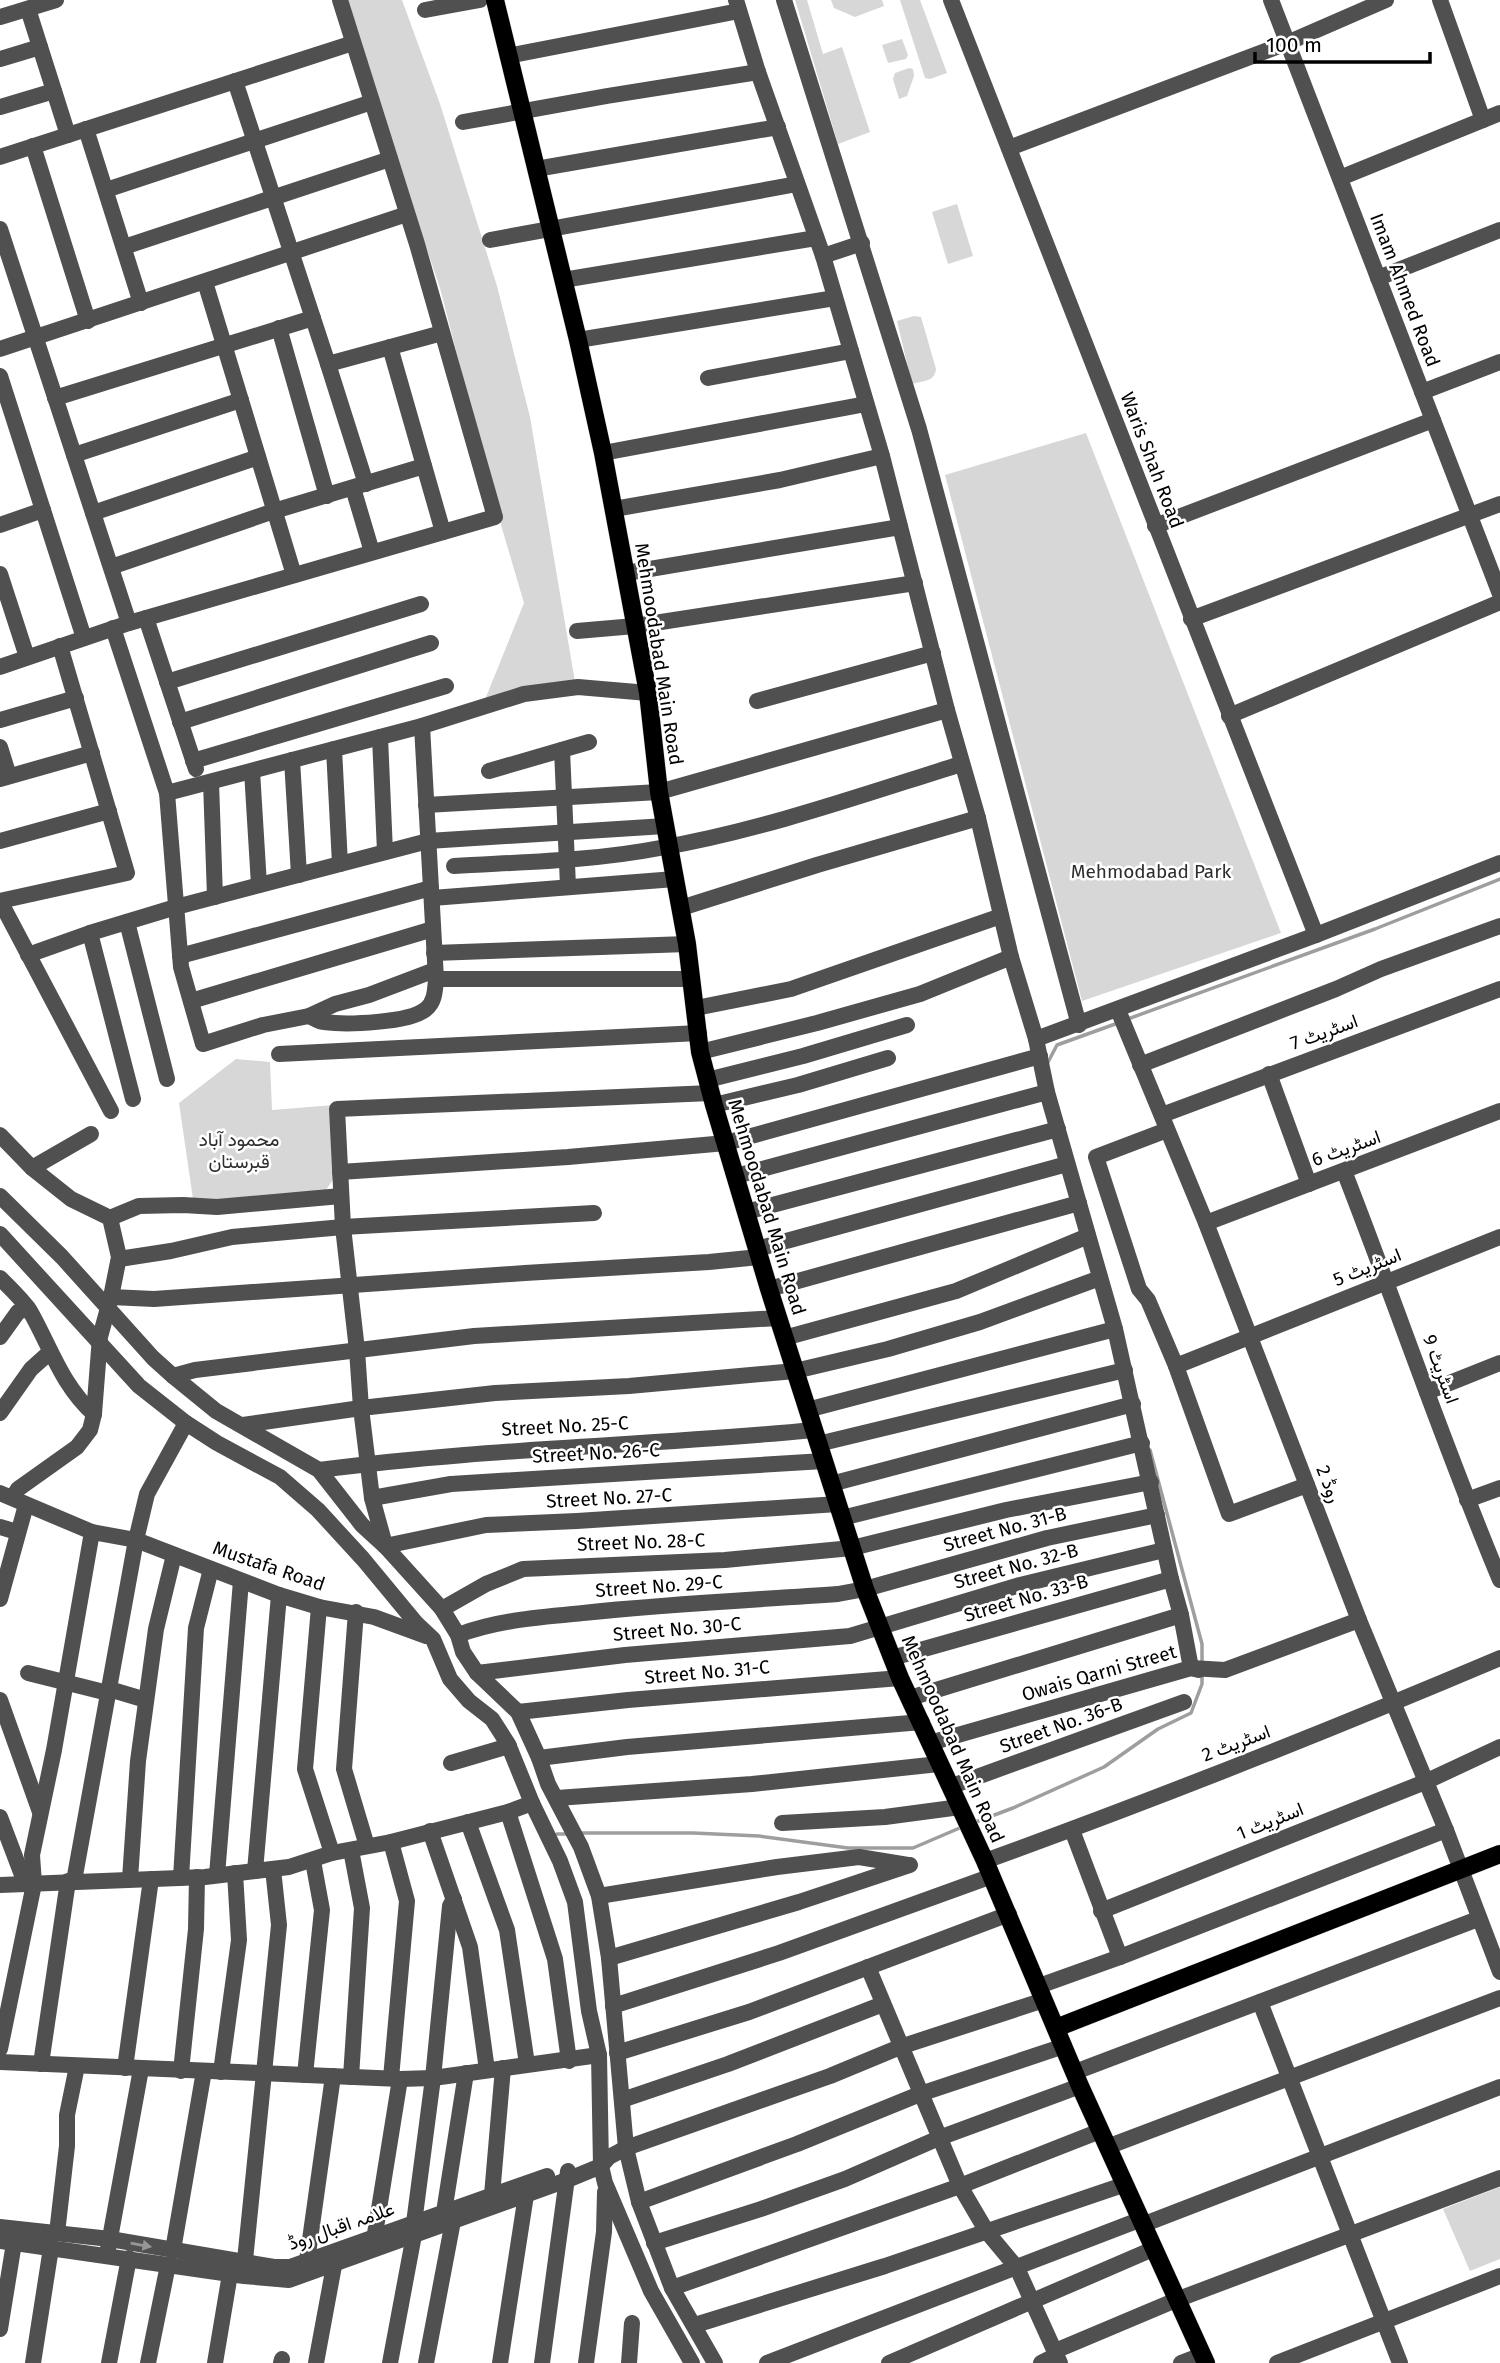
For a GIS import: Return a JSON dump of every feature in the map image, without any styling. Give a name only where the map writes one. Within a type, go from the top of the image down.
[{"type":"main road","name":"Mehmoodabad Main Road","points":[[495,0],[578,340],[614,509],[648,693],[659,792],[687,944],[700,1052],[758,1253],[865,1588],[900,1678],[952,1786],[1009,1914],[1077,2079],[1204,2359]]},
{"type":"main road","points":[[1056,2028],[1500,1854]]},
{"type":"street","points":[[0,17],[57,0]]},
{"type":"street","points":[[0,667],[146,618],[495,517],[407,215],[340,0]]},
{"type":"street","points":[[425,10],[480,0]]},
{"type":"street","points":[[784,0],[919,429],[1080,1025]]},
{"type":"street","name":"Waris Shah Road","points":[[951,0],[1316,935]]},
{"type":"street","name":"Imam Ahmed Road","points":[[1271,0],[1500,594]]},
{"type":"street","points":[[1009,148],[1287,43],[1386,0]]},
{"type":"street","points":[[1440,0],[1483,120]]},
{"type":"street","points":[[508,56],[737,6],[823,256],[882,456],[961,764],[978,818],[1011,957],[1115,1329],[1171,1580],[1195,1669]]},
{"type":"street","points":[[28,9],[68,135]]},
{"type":"street","points":[[0,157],[353,43]]},
{"type":"street","points":[[0,59],[40,47]]},
{"type":"street","points":[[463,122],[758,72]]},
{"type":"street","points":[[235,81],[328,364],[360,486],[372,552]]},
{"type":"street","points":[[0,107],[54,91]]},
{"type":"street","points":[[106,190],[372,102]]},
{"type":"street","points":[[1340,178],[1500,113]]},
{"type":"street","points":[[536,169],[778,127]]},
{"type":"street","points":[[86,129],[141,303]]},
{"type":"street","points":[[33,146],[88,321]]},
{"type":"street","points":[[124,247],[390,159]]},
{"type":"street","points":[[490,240],[797,184]]},
{"type":"street","points":[[0,349],[407,215]]},
{"type":"street","points":[[0,229],[111,567],[121,626],[167,793],[180,956],[203,1044],[263,1025],[309,1016],[335,1004],[436,975],[692,979]]},
{"type":"street","points":[[1378,278],[1500,230]]},
{"type":"street","points":[[563,280],[816,238]]},
{"type":"street","points":[[823,256],[862,243]]},
{"type":"street","points":[[205,282],[294,575]]},
{"type":"street","points":[[578,340],[835,298]]},
{"type":"street","points":[[55,398],[313,318]]},
{"type":"street","points":[[279,328],[327,496]]},
{"type":"street","points":[[328,364],[442,333]]},
{"type":"street","points":[[390,347],[443,532]]},
{"type":"street","points":[[708,378],[851,351]]},
{"type":"street","points":[[1422,392],[1500,362]]},
{"type":"street","points":[[0,376],[84,638]]},
{"type":"street","points":[[74,455],[241,400]]},
{"type":"street","points":[[603,453],[866,404]]},
{"type":"street","points":[[1155,526],[1433,420]]},
{"type":"street","points":[[614,509],[780,480],[882,456]]},
{"type":"street","points":[[93,513],[258,457]]},
{"type":"street","points":[[111,567],[274,511],[424,466]]},
{"type":"street","points":[[1191,619],[1500,504]]},
{"type":"street","points":[[0,525],[43,510]]},
{"type":"street","points":[[626,573],[900,527]]},
{"type":"street","points":[[0,574],[27,657]]},
{"type":"street","points":[[576,631],[635,626],[915,583]]},
{"type":"street","points":[[1229,716],[1500,602]]},
{"type":"street","points":[[167,682],[421,604]]},
{"type":"street","points":[[146,618],[193,761],[206,783],[215,897]]},
{"type":"street","points":[[180,722],[431,643]]},
{"type":"street","points":[[60,646],[127,873],[0,901],[111,1111]]},
{"type":"street","points":[[757,701],[933,653]]},
{"type":"street","points":[[193,761],[446,686]]},
{"type":"street","points":[[167,793],[422,726],[524,694],[578,687],[648,693]]},
{"type":"street","points":[[0,720],[76,698]]},
{"type":"street","points":[[426,805],[659,792],[947,710]]},
{"type":"street","points":[[309,1016],[321,1022],[347,1022],[415,1016],[428,1008],[435,996],[422,726]]},
{"type":"street","points":[[380,737],[385,852]]},
{"type":"street","points":[[489,771],[589,742]]},
{"type":"street","points":[[0,747],[4,778],[92,753]]},
{"type":"street","points":[[334,749],[340,864]]},
{"type":"street","points":[[562,750],[568,886]]},
{"type":"street","points":[[292,760],[299,875]]},
{"type":"street","points":[[454,866],[567,860],[669,847],[781,820],[961,764]]},
{"type":"street","points":[[252,771],[259,885]]},
{"type":"street","points":[[0,841],[109,811]]},
{"type":"street","points":[[681,908],[817,864],[978,818]]},
{"type":"street","points":[[28,955],[176,907],[428,841],[665,826]]},
{"type":"street","points":[[1036,1040],[1120,1015],[1500,863]]},
{"type":"street","points":[[180,956],[431,893],[675,878]]},
{"type":"street","points":[[696,1007],[791,989],[1001,916]]},
{"type":"street","points":[[127,922],[167,1079]]},
{"type":"street","points":[[1139,1062],[1500,926]]},
{"type":"street","points":[[191,1001],[433,929]]},
{"type":"street","points":[[90,933],[133,1100]]},
{"type":"street","points":[[434,953],[687,944]]},
{"type":"street","points":[[700,1052],[920,994],[1011,957]]},
{"type":"street","name":"اسٹریٹ 7","points":[[1176,1366],[1148,1300],[1139,1289],[1096,1157],[1269,1074],[1499,992]]},
{"type":"street","name":"روڈ 2","points":[[1120,1015],[1206,1223],[1359,1620],[1446,1830],[1478,1919],[1500,1970]]},
{"type":"street","points":[[710,1093],[803,1056],[907,1025]]},
{"type":"street","points":[[279,1054],[699,1033]]},
{"type":"street","points":[[340,1172],[568,1157],[726,1143],[1040,1056]]},
{"type":"street","points":[[385,1546],[372,1497],[360,1408],[357,1350],[343,1227],[337,1110],[710,1093],[799,1085],[888,1058]]},
{"type":"street","points":[[1269,1074],[1309,1184]]},
{"type":"street","points":[[736,1177],[1048,1093]]},
{"type":"street","name":"اسٹریٹ 6","points":[[1206,1223],[1500,1111]]},
{"type":"street","points":[[746,1212],[1058,1129]]},
{"type":"street","points":[[32,1168],[91,1134]]},
{"type":"street","points":[[0,1135],[32,1168],[71,1199],[110,1218],[139,1206],[217,1207],[341,1196]]},
{"type":"street","points":[[108,1307],[154,1299],[709,1262],[758,1253],[1067,1164]]},
{"type":"street","name":"اسٹریٹ 9","points":[[1344,1171],[1466,1500],[1500,1580]]},
{"type":"street","points":[[0,1196],[62,1257],[153,1358],[173,1376],[216,1411],[319,1470],[362,1525],[385,1546],[442,1609],[458,1635],[463,1652],[477,1673],[518,1712],[540,1758],[548,1784],[581,1847],[599,1896],[609,1958],[622,2100],[611,2160],[586,2363]]},
{"type":"street","points":[[769,1289],[1079,1203]]},
{"type":"street","points":[[118,1259],[171,1251],[232,1237],[343,1227],[594,1213]]},
{"type":"street","points":[[0,1599],[17,1532],[13,1499],[18,1489],[77,1447],[90,1430],[94,1414],[99,1341],[118,1259],[110,1218]]},
{"type":"street","points":[[0,1234],[71,1308],[139,1386],[186,1423],[280,1477],[318,1510],[433,1639],[450,1679],[469,1700],[492,1719],[509,1746],[531,1803],[560,1861],[575,1902],[589,2011],[599,2055],[611,2160],[651,2291],[692,2363]]},
{"type":"street","points":[[784,1338],[956,1291],[1088,1236]]},
{"type":"street","name":"اسٹریٹ 5","points":[[1176,1366],[1500,1237]]},
{"type":"street","points":[[0,1278],[28,1308],[68,1384],[94,1414]]},
{"type":"street","points":[[243,1425],[360,1408],[495,1393],[629,1386],[795,1371],[888,1349],[980,1322],[1100,1278]]},
{"type":"street","points":[[0,1337],[18,1312],[28,1308]]},
{"type":"street","points":[[173,1376],[195,1370],[474,1336],[778,1318]]},
{"type":"street","points":[[807,1410],[1115,1329]]},
{"type":"street","points":[[0,1413],[31,1369],[50,1352]]},
{"type":"street","points":[[1427,1392],[1500,1363]]},
{"type":"street","points":[[1176,1366],[1229,1514],[1307,1485]]},
{"type":"street","points":[[819,1445],[1125,1370]]},
{"type":"street","points":[[831,1484],[1133,1404]]},
{"type":"street","points":[[41,2064],[71,1881],[146,1494],[186,1423]]},
{"type":"street","name":"Street No. 25-C","points":[[319,1470],[498,1451],[737,1437],[819,1445]]},
{"type":"street","name":"Street No. 27-C","points":[[385,1546],[486,1525],[840,1511],[1142,1443]]},
{"type":"street","name":"Street No. 26-C","points":[[372,1497],[464,1483],[819,1445]]},
{"type":"street","name":"Street No. 28-C","points":[[442,1609],[486,1584],[523,1569],[725,1560],[852,1548],[1006,1510],[1151,1482]]},
{"type":"street","points":[[1466,1500],[1500,1488]]},
{"type":"street","name":"Mustafa Road","points":[[13,1499],[92,1532],[136,1540],[279,1595],[318,1607],[356,1612],[433,1639]]},
{"type":"street","name":"Street No. 31-B","points":[[865,1588],[1047,1538],[1157,1515]]},
{"type":"street","points":[[0,1527],[17,1532]]},
{"type":"street","points":[[0,2049],[32,1855],[66,1684],[92,1532]]},
{"type":"street","name":"Street No. 32-B","points":[[880,1627],[1020,1585],[1164,1550]]},
{"type":"street","points":[[130,1879],[138,1761],[146,1700],[156,1629],[174,1555]]},
{"type":"street","points":[[181,2071],[196,1929],[189,1877],[196,1628],[211,1569]]},
{"type":"street","name":"Street No. 33-B","points":[[892,1658],[1171,1580]]},
{"type":"street","points":[[217,1875],[241,1581]]},
{"type":"street","name":"Street No. 29-C","points":[[458,1635],[478,1627],[511,1620],[623,1608],[838,1594],[865,1588]]},
{"type":"street","points":[[255,1871],[279,1595]]},
{"type":"street","points":[[318,1607],[305,1769],[332,1853]]},
{"type":"street","points":[[351,2077],[362,1908],[359,1848],[344,1769],[356,1612]]},
{"type":"street","points":[[910,1698],[1181,1615]]},
{"type":"street","name":"Owais Qarni Street","points":[[930,1743],[1195,1669],[1226,1670],[1359,1620]]},
{"type":"street","name":"Street No. 30-C","points":[[477,1673],[625,1655],[850,1636],[880,1627]]},
{"type":"street","name":"اسٹریٹ 2","points":[[613,2006],[779,1953],[986,1863],[1394,1703],[1500,1658]]},
{"type":"street","points":[[28,1673],[66,1684],[146,1700]]},
{"type":"street","name":"Street No. 31-C","points":[[518,1712],[628,1700],[900,1678]]},
{"type":"street","points":[[0,1700],[40,1812]]},
{"type":"street","name":"Street No. 36-B","points":[[952,1786],[1184,1702]]},
{"type":"street","points":[[540,1758],[628,1747],[922,1722]]},
{"type":"street","points":[[452,1763],[509,1746]]},
{"type":"street","name":"اسٹریٹ 1","points":[[1101,1911],[1425,1782],[1500,1746]]},
{"type":"street","points":[[556,1798],[752,1784],[939,1763]]},
{"type":"street","points":[[0,1885],[189,1877],[255,1871],[313,1861],[332,1853],[391,1842],[508,1812],[531,1803]]},
{"type":"street","points":[[782,1823],[961,1810]]},
{"type":"street","points":[[508,1812],[555,1959],[569,2061]]},
{"type":"street","points":[[0,1817],[29,1883]]},
{"type":"street","points":[[468,1822],[507,1930],[527,2064]]},
{"type":"street","points":[[1072,1830],[1120,1957]]},
{"type":"street","name":"علامہ اقبال روڈ","points":[[7,2242],[54,2241],[108,2247],[289,2280],[306,2268],[448,2216],[492,2195],[568,2175],[611,2160],[830,2077],[900,2047],[1042,1993],[1120,1957],[1446,1830]]},
{"type":"street","points":[[430,1832],[470,1947],[495,2069],[492,2195]]},
{"type":"street","points":[[373,2244],[396,2079],[407,1901],[391,1842]]},
{"type":"street","points":[[599,1896],[777,1867],[859,1857],[910,1865],[799,1902],[609,1958]]},
{"type":"street","points":[[305,2075],[322,1910],[313,1861]]},
{"type":"street","points":[[215,2363],[240,2271],[265,2074],[279,1925],[273,1868]]},
{"type":"street","points":[[221,2072],[239,1940],[235,1873]]},
{"type":"street","points":[[108,2247],[133,2068],[151,1879]]},
{"type":"street","points":[[390,2363],[414,2229],[433,2078],[450,1906],[454,1899]]},
{"type":"street","points":[[617,2053],[749,2012],[1009,1914]]},
{"type":"street","points":[[654,2243],[845,2179],[1260,2003],[1478,1919]]},
{"type":"street","points":[[868,1967],[960,2186],[987,2232],[1017,2268],[1057,2357]]},
{"type":"street","points":[[672,2288],[960,2186],[1288,2079],[1500,1998]]},
{"type":"street","points":[[1260,2003],[1400,2363]]},
{"type":"street","points":[[622,2100],[728,2064],[883,2004]]},
{"type":"street","points":[[639,2202],[797,2144],[920,2094],[1064,2046]]},
{"type":"street","points":[[0,2062],[396,2079],[433,2078],[599,2055]]},
{"type":"street","points":[[33,2363],[54,2241],[67,2147],[67,2115],[77,2066]]},
{"type":"street","points":[[148,2363],[171,2257],[204,2071]]},
{"type":"street","points":[[426,2363],[466,2073]]},
{"type":"street","points":[[306,2268],[333,2076]]},
{"type":"street","points":[[767,2363],[1017,2268],[1321,2158],[1500,2087]]},
{"type":"street","points":[[611,2160],[639,2202],[672,2288],[715,2363]]},
{"type":"street","points":[[542,2363],[568,2175]]},
{"type":"street","name":"علامہ اقبال روڈ","points":[[448,2216],[526,2195],[568,2175]]},
{"type":"street","points":[[1041,2363],[1176,2300],[1500,2178]]},
{"type":"street","points":[[695,2325],[886,2266],[1124,2185]]},
{"type":"street","points":[[500,2363],[526,2195]]},
{"type":"street","name":"علامہ اقبال روڈ","points":[[0,2227],[54,2241]]},
{"type":"street","points":[[0,2329],[7,2242]]},
{"type":"street","name":"علامہ اقبال روڈ","points":[[108,2247],[129,2258],[171,2257]]},
{"type":"street","points":[[889,2363],[1153,2249]]},
{"type":"street","points":[[316,2363],[336,2257]]},
{"type":"street","points":[[109,2363],[129,2258]]},
{"type":"street","points":[[1277,2363],[1500,2276]]},
{"type":"street","points":[[629,2363],[632,2323]]},
{"type":"street","points":[[1181,2363],[1204,2359]]},
{"type":"green space","points":[[343,0],[402,0],[440,104],[497,286],[530,417],[575,682],[484,702],[524,603],[501,525],[440,288]]},
{"type":"green space","points":[[795,0],[807,0],[823,54],[842,47],[870,132],[838,144]]},
{"type":"green space","points":[[831,0],[882,0],[884,6],[855,17],[834,8]]},
{"type":"green space","points":[[900,0],[920,0],[947,73],[925,78]]},
{"type":"green space","points":[[902,39],[908,55],[906,59],[888,63],[882,45]]},
{"type":"green space","points":[[913,69],[914,76],[907,96],[899,99],[893,79],[895,73]]},
{"type":"green space","points":[[957,204],[973,256],[948,264],[932,212]]},
{"type":"green space","points":[[914,316],[921,317],[936,369],[931,379],[912,384],[897,321]]},
{"type":"green space","name":"Mehmodabad Park","points":[[1086,433],[1281,933],[1082,1001],[945,475]]},
{"type":"green space","name":"محمود آباد قبرستان","points":[[236,1059],[270,1062],[272,1110],[334,1105],[338,1172],[326,1190],[226,1204],[193,1199],[179,1103]]},
{"type":"green space","points":[[1500,2187],[1500,2259],[1470,2271],[1443,2209]]},
{"type":"waterway","points":[[1125,1020],[1375,929],[1500,879]]},
{"type":"waterway","points":[[1047,1064],[1057,1045],[1118,1023]]},
{"type":"waterway","points":[[1150,1450],[1202,1644],[1202,1663]]},
{"type":"waterway","points":[[973,1823],[1104,1767],[1158,1729],[1191,1713],[1202,1684],[1202,1674]]},
{"type":"waterway","points":[[580,1833],[693,1833],[759,1836],[848,1848],[913,1848],[962,1827]]},
{"type":"waterway","points":[[557,1834],[569,1834]]}]
